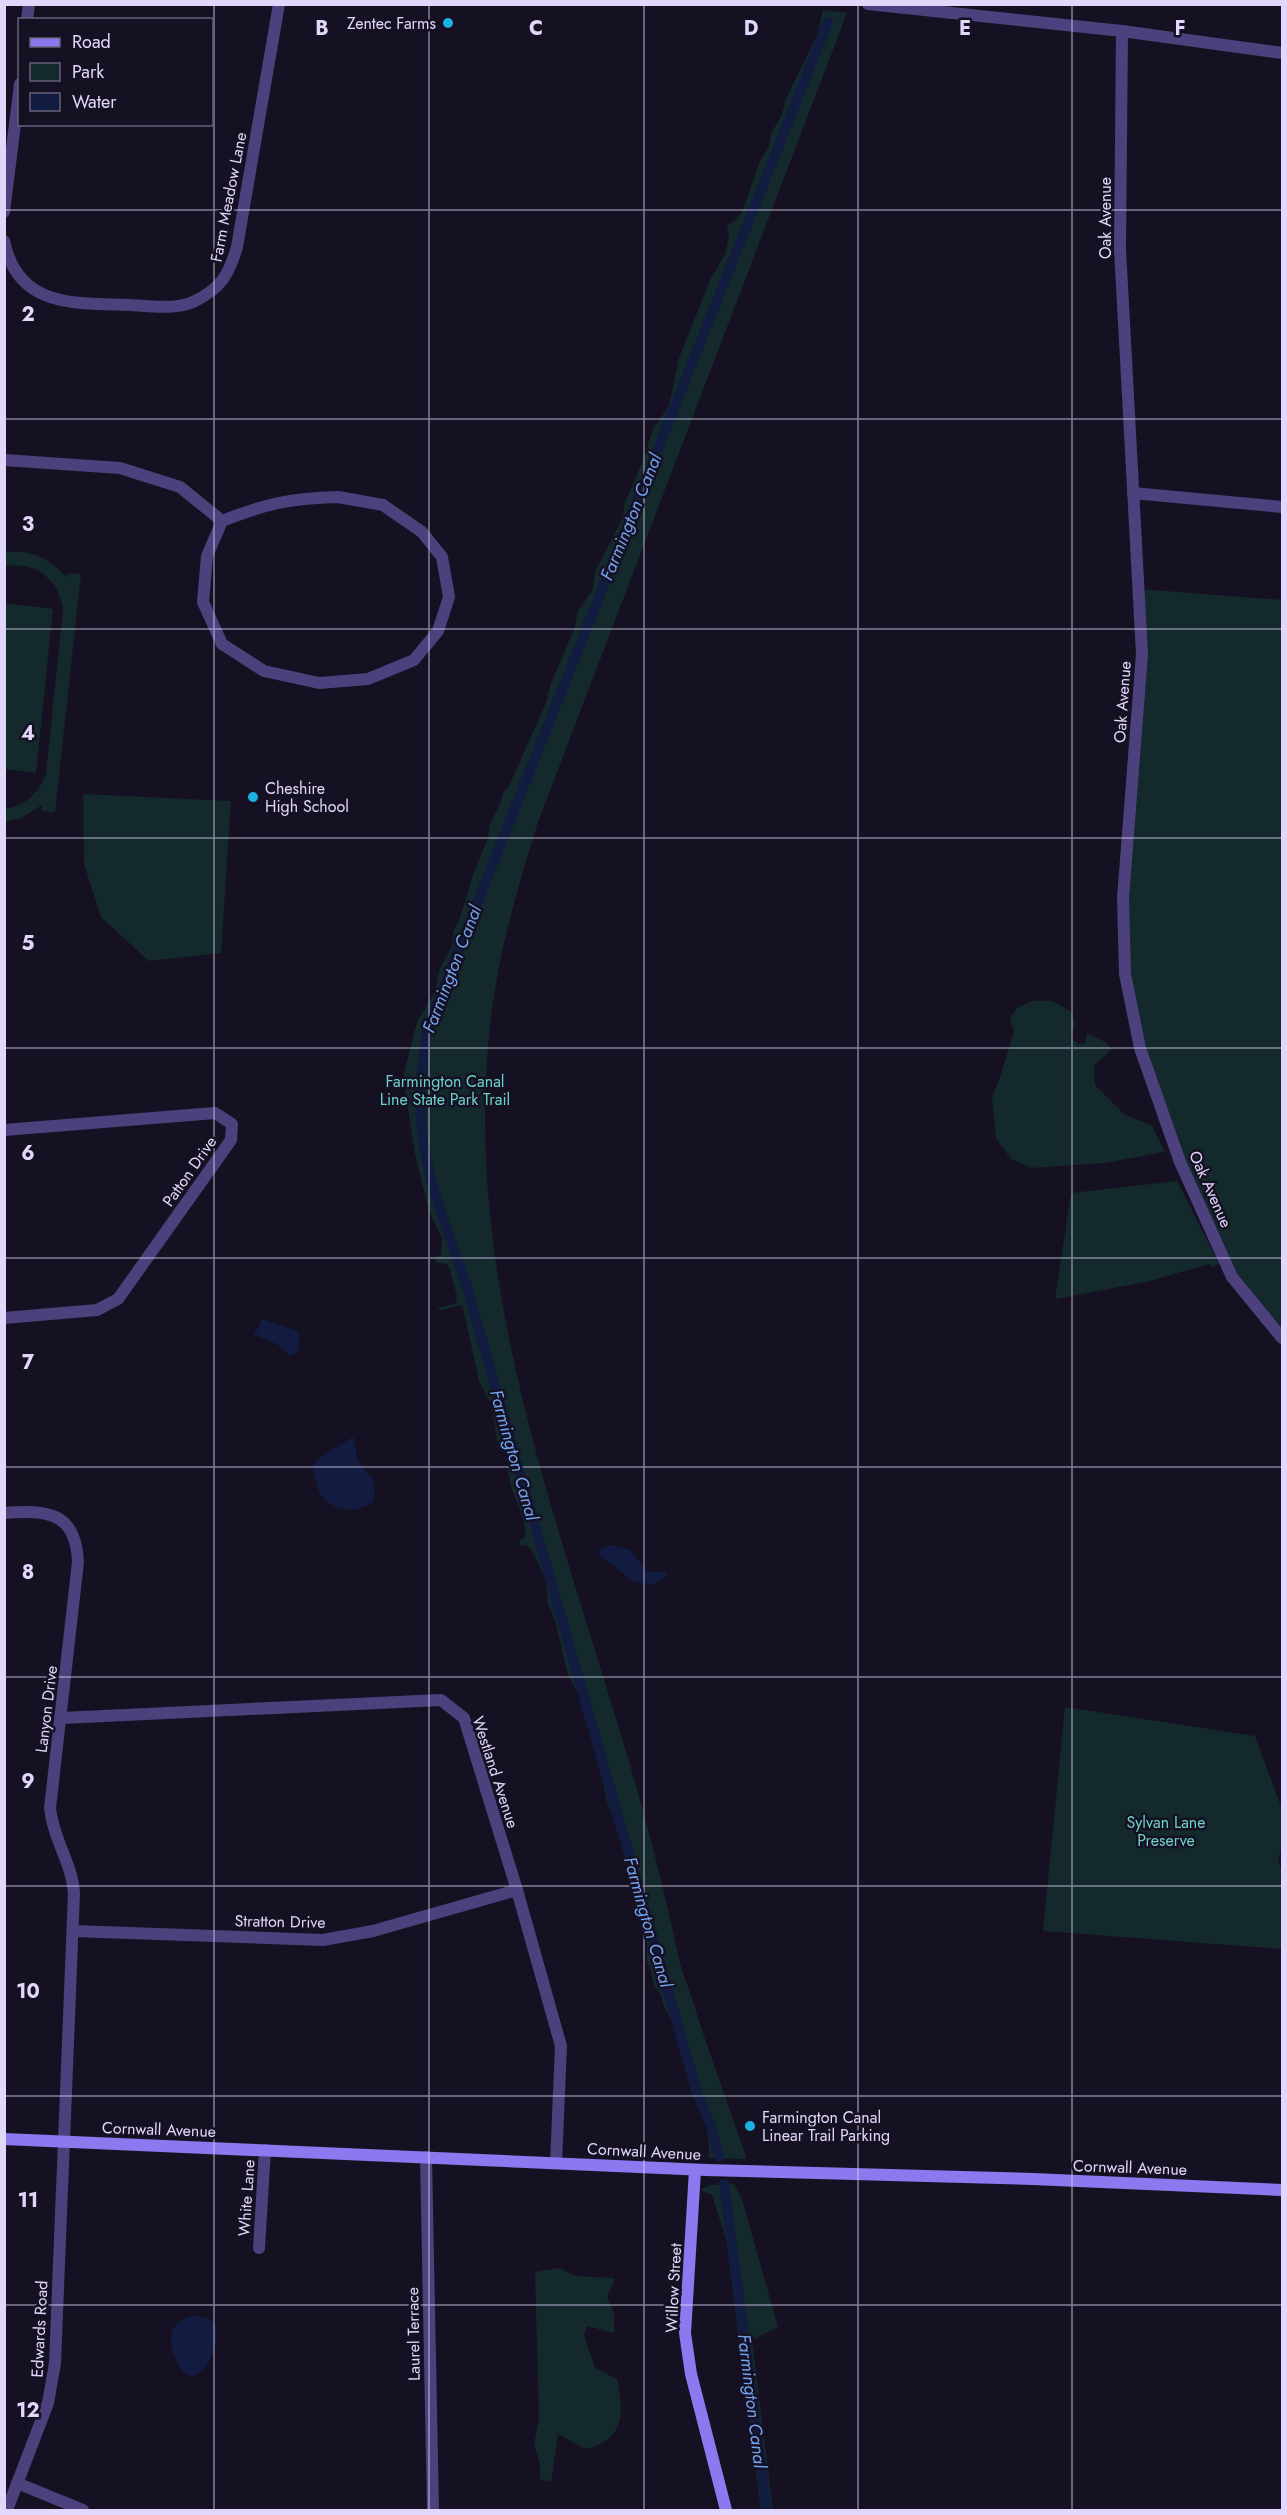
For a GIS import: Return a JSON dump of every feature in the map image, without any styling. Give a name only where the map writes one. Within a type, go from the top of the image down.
[{"type":"street","name":"Farm Meadow Lane","points":[[4,241],[8,257],[21,280],[39,294],[65,302],[170,307],[192,302],[214,289],[230,272],[237,247],[279,4]]},
{"type":"street","points":[[868,4],[1122,32],[1282,53]]},
{"type":"street","name":"Oak Avenue","points":[[1122,32],[1120,249],[1142,654],[1123,898],[1125,974],[1140,1048],[1180,1162],[1232,1277],[1282,1338]]},
{"type":"street","points":[[4,212],[18,100]]},
{"type":"street","points":[[4,460],[120,468],[180,487],[222,521]]},
{"type":"street","points":[[1133,493],[1282,507]]},
{"type":"street","points":[[338,497],[382,505],[422,532],[442,557],[449,597],[438,631],[414,660],[368,679],[319,683],[264,671],[222,645],[203,602],[207,556],[222,521],[259,507],[298,498],[338,497]]},
{"type":"street","name":"Patton Drive","points":[[4,1130],[215,1113],[232,1124],[231,1140],[118,1299],[97,1310],[4,1318]]},
{"type":"street","name":"Lanyon Drive","points":[[4,1513],[51,1514],[62,1519],[75,1539],[77,1572],[50,1808],[55,1833],[73,1879],[64,2142]]},
{"type":"street","name":"Westland Avenue","points":[[62,1718],[441,1700],[464,1718],[517,1890],[561,2046],[556,2163]]},
{"type":"street","name":"Stratton Drive","points":[[73,1931],[323,1940],[373,1931],[517,1890]]},
{"type":"street","name":"Cornwall Avenue","points":[[4,2139],[695,2170],[1033,2179],[1282,2190]]},
{"type":"street","name":"Edwards Road","points":[[7,2511],[52,2388],[64,2142]]},
{"type":"street","name":"White Lane","points":[[259,2248],[265,2150]]},
{"type":"street","name":"Laurel Terrace","points":[[426,2157],[433,2511]]},
{"type":"street","name":"Willow Street","points":[[695,2170],[685,2333],[691,2374],[726,2511]]},
{"type":"street","points":[[17,2483],[83,2511]]},
{"type":"green space","name":"Farmington Canal Line State Park Trail","points":[[823,10],[847,13],[538,822],[510,919],[494,993],[485,1110],[489,1201],[500,1292],[518,1382],[541,1471],[637,1790],[678,1955],[747,2159],[709,2158],[708,2122],[691,2091],[672,2021],[664,2007],[661,1995],[654,1986],[647,1962],[647,1934],[617,1825],[608,1805],[583,1701],[568,1675],[555,1620],[548,1604],[546,1581],[532,1551],[528,1546],[519,1545],[520,1540],[525,1538],[525,1530],[508,1474],[510,1457],[498,1448],[492,1406],[479,1381],[463,1308],[460,1305],[442,1310],[437,1308],[456,1303],[457,1296],[449,1267],[446,1264],[435,1262],[436,1257],[441,1255],[442,1238],[429,1211],[415,1154],[403,1077],[417,1022],[435,992],[440,968],[452,946],[453,932],[488,838],[490,824],[546,703],[551,683],[574,630],[578,611],[592,591],[596,570],[622,519],[625,502],[642,463],[653,429],[669,406],[679,358],[711,278],[725,255],[729,236],[727,226],[735,221],[743,210],[760,161],[769,147],[771,134],[818,33]]},
{"type":"green space","points":[[5,552],[23,552],[39,556],[54,565],[67,578],[68,573],[81,574],[55,812],[42,811],[42,805],[21,818],[5,822],[5,809],[19,805],[30,798],[46,774],[63,609],[61,598],[44,574],[26,566],[5,566]]},
{"type":"green space","points":[[1139,589],[1282,600],[1282,1338],[1232,1277],[1180,1162],[1125,974],[1142,654]]},
{"type":"green space","points":[[5,603],[53,609],[36,773],[5,769]]},
{"type":"green space","points":[[83,794],[231,801],[221,953],[149,961],[101,917],[84,864]]},
{"type":"green space","points":[[1032,1001],[1053,1001],[1072,1012],[1075,1024],[1071,1038],[1078,1044],[1085,1043],[1087,1033],[1105,1042],[1112,1049],[1094,1066],[1095,1085],[1124,1114],[1152,1126],[1165,1152],[1104,1163],[1031,1168],[1011,1159],[996,1138],[992,1097],[1014,1032],[1010,1018],[1017,1008]]},
{"type":"green space","points":[[1177,1181],[1219,1264],[1212,1267],[1209,1264],[1146,1282],[1055,1299],[1071,1193]]},
{"type":"green space","name":"Sylvan Lane Preserve","points":[[1065,1707],[1255,1736],[1282,1809],[1282,1846],[1278,1859],[1282,1873],[1282,1949],[1043,1931]]},
{"type":"green space","points":[[734,2184],[742,2199],[778,2327],[752,2340],[773,2510],[761,2510],[726,2239],[712,2195],[700,2190],[710,2185]]},
{"type":"green space","points":[[560,2268],[575,2276],[615,2278],[607,2297],[614,2314],[614,2333],[587,2326],[584,2335],[595,2368],[617,2379],[621,2403],[619,2423],[615,2432],[598,2445],[585,2449],[558,2434],[551,2482],[540,2479],[540,2465],[534,2444],[539,2418],[535,2272]]},
{"type":"water","points":[[262,1319],[296,1330],[299,1334],[299,1344],[302,1346],[298,1345],[297,1352],[290,1356],[277,1344],[252,1334],[259,1328]]},
{"type":"water","points":[[353,1437],[358,1460],[374,1481],[375,1486],[373,1502],[351,1510],[336,1507],[323,1498],[312,1467],[316,1460]]},
{"type":"water","points":[[609,1545],[629,1549],[643,1568],[651,1572],[667,1571],[667,1576],[652,1585],[633,1581],[599,1555],[599,1549]]},
{"type":"water","points":[[193,2315],[211,2320],[217,2334],[213,2353],[208,2362],[197,2375],[191,2376],[186,2374],[178,2364],[171,2337],[178,2323]]},
{"type":"waterway","name":"Farmington Canal","points":[[719,2157],[711,2126],[698,2096],[466,1284],[435,1192],[424,1146],[420,1098],[427,1029],[828,22]]},
{"type":"waterway","name":"Farmington Canal","points":[[724,2184],[767,2510]]},
{"type":"place","name":"Zentec Farms","points":[[448,23]]},
{"type":"place","name":"Cheshire High School","points":[[253,797]]},
{"type":"place","name":"Farmington Canal Linear Trail Parking","points":[[750,2126]]}]
